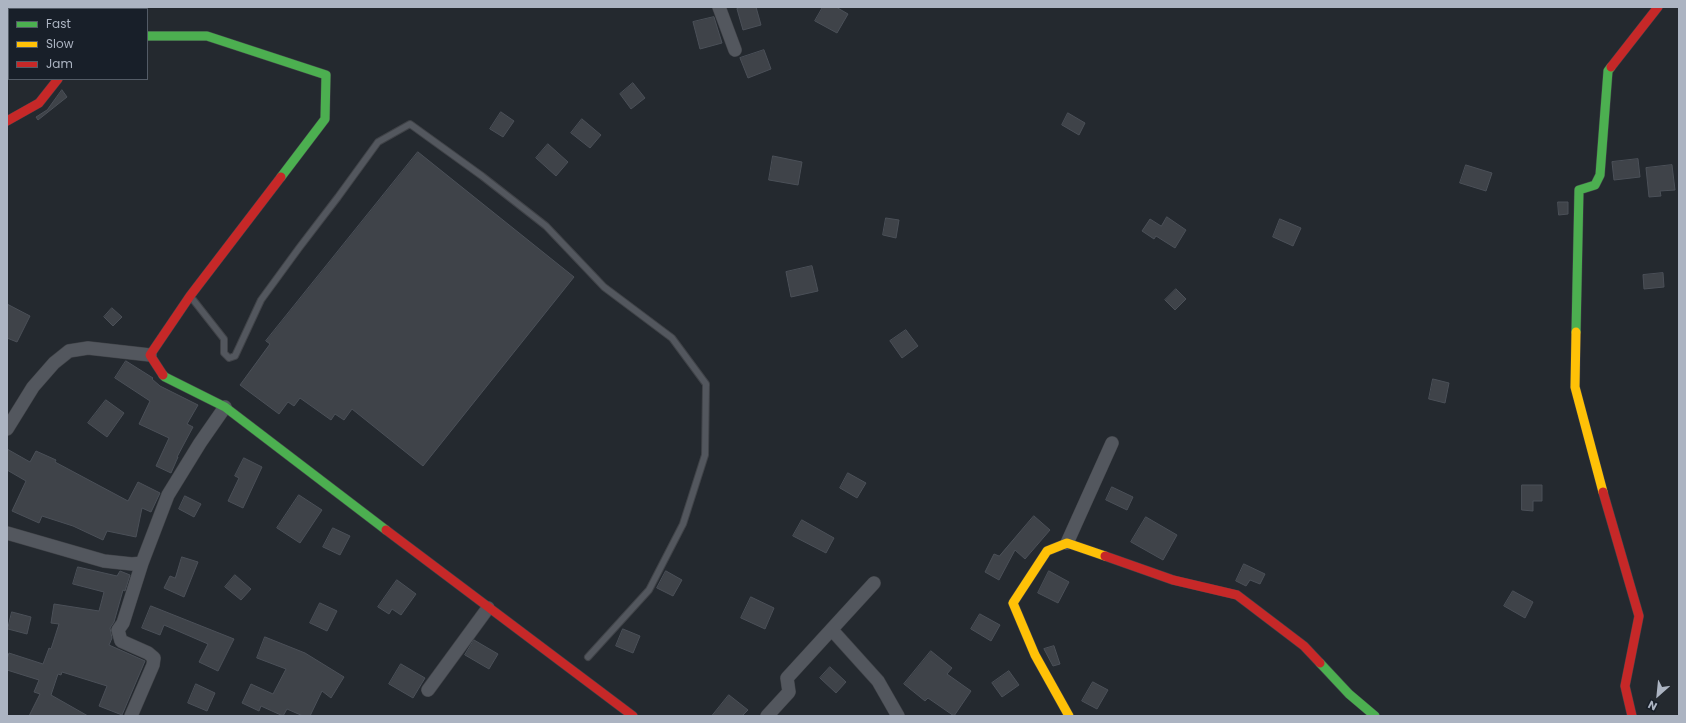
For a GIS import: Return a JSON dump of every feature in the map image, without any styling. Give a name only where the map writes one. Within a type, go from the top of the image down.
[{"type":"street","points":[[719,7],[735,50]]},
{"type":"street","points":[[1632,716],[1625,686],[1639,616],[1608,513],[1575,387],[1579,190],[1595,185],[1600,175],[1608,70],[1658,7]]},
{"type":"street","points":[[148,36],[207,36],[326,75],[325,119],[190,296],[150,354]]},
{"type":"street","points":[[7,121],[39,103],[57,80]]},
{"type":"street","points":[[7,429],[33,387],[54,363],[70,351],[88,348],[150,354]]},
{"type":"street","points":[[150,354],[165,377],[225,407],[488,608],[633,716]]},
{"type":"street","points":[[131,716],[153,665],[154,658],[148,653],[121,642],[118,630],[123,623],[142,563],[168,495],[200,443],[225,407]]},
{"type":"street","points":[[1067,543],[1112,443]]},
{"type":"street","points":[[7,533],[104,561],[132,564],[142,563]]},
{"type":"street","points":[[1069,716],[1035,655],[1013,603],[1048,551],[1067,543],[1173,580],[1237,594],[1304,646],[1349,694],[1375,716]]},
{"type":"street","points":[[767,716],[789,692],[787,678],[874,583]]},
{"type":"street","points":[[428,690],[488,608]]},
{"type":"street","points":[[832,630],[878,681],[898,716]]},
{"type":"lane","points":[[190,296],[224,339],[224,353],[229,358],[236,356],[261,300],[378,142],[410,124],[482,176],[546,226],[604,287],[672,338],[706,384],[706,455],[683,524],[649,590],[588,657]]},
{"type":"building","points":[[743,7],[756,7],[761,25],[743,30],[737,9]]},
{"type":"building","points":[[823,7],[836,7],[848,14],[837,33],[815,21]]},
{"type":"building","points":[[714,17],[722,43],[700,49],[693,22]]},
{"type":"building","points":[[764,50],[771,69],[748,78],[740,58]]},
{"type":"building","points":[[633,83],[645,98],[631,109],[620,94]]},
{"type":"building","points":[[62,90],[67,97],[38,120],[36,117],[47,110]]},
{"type":"building","points":[[501,112],[514,121],[503,137],[490,129]]},
{"type":"building","points":[[1068,113],[1085,123],[1079,135],[1062,125]]},
{"type":"building","points":[[582,119],[601,135],[590,148],[571,133]]},
{"type":"building","points":[[548,144],[568,162],[556,176],[536,158]]},
{"type":"building","points":[[418,152],[574,277],[423,466],[352,409],[344,420],[335,414],[331,420],[300,398],[294,406],[288,402],[279,414],[240,385],[270,344],[266,341]]},
{"type":"building","points":[[773,156],[802,162],[798,185],[769,180]]},
{"type":"building","points":[[1638,159],[1640,177],[1614,180],[1612,162]]},
{"type":"building","points":[[1466,165],[1492,173],[1486,191],[1460,183]]},
{"type":"building","points":[[1672,165],[1675,190],[1660,191],[1661,196],[1649,197],[1646,168]]},
{"type":"building","points":[[1558,202],[1568,202],[1568,214],[1559,215]]},
{"type":"building","points":[[1167,217],[1186,230],[1175,248],[1156,236],[1154,239],[1142,231],[1150,219],[1161,226]]},
{"type":"building","points":[[886,218],[899,220],[896,238],[883,235]]},
{"type":"building","points":[[1280,219],[1301,228],[1293,246],[1273,237]]},
{"type":"building","points":[[812,266],[818,291],[791,297],[786,272]]},
{"type":"building","points":[[1663,273],[1664,287],[1644,289],[1643,275]]},
{"type":"building","points":[[1176,289],[1186,299],[1175,310],[1165,300]]},
{"type":"building","points":[[7,304],[30,316],[17,342],[7,338]]},
{"type":"building","points":[[112,308],[122,317],[113,326],[104,317]]},
{"type":"building","points":[[906,330],[918,346],[902,358],[890,341]]},
{"type":"building","points":[[126,361],[153,378],[152,379],[160,386],[198,405],[187,424],[193,427],[177,457],[171,473],[156,466],[169,438],[139,424],[150,401],[115,378]]},
{"type":"building","points":[[1433,379],[1449,383],[1445,403],[1429,399]]},
{"type":"building","points":[[106,400],[124,413],[107,437],[88,423]]},
{"type":"building","points":[[7,449],[30,462],[36,451],[56,460],[55,462],[128,501],[138,482],[160,493],[151,512],[142,508],[136,537],[107,531],[103,540],[73,526],[42,516],[39,523],[12,511],[26,481],[7,470]]},
{"type":"building","points":[[244,458],[262,467],[243,508],[228,501],[239,478],[235,476]]},
{"type":"building","points":[[848,473],[866,483],[857,498],[840,488]]},
{"type":"building","points":[[1522,485],[1542,485],[1542,501],[1533,501],[1533,511],[1522,510]]},
{"type":"building","points":[[1112,487],[1133,497],[1127,510],[1106,500]]},
{"type":"building","points":[[299,495],[322,510],[300,543],[277,528]]},
{"type":"building","points":[[185,496],[201,504],[194,517],[179,509]]},
{"type":"building","points":[[1034,516],[1050,530],[1025,559],[1015,550],[999,580],[985,572],[994,554],[999,556]]},
{"type":"building","points":[[1146,517],[1177,535],[1163,560],[1131,542]]},
{"type":"building","points":[[802,520],[834,538],[826,553],[793,536]]},
{"type":"building","points":[[333,528],[350,536],[340,555],[323,547]]},
{"type":"building","points":[[182,557],[198,562],[184,597],[164,588],[170,576],[175,578]]},
{"type":"building","points":[[1244,564],[1265,574],[1260,584],[1250,580],[1246,586],[1236,581]]},
{"type":"building","points":[[78,567],[117,576],[120,571],[130,575],[125,591],[123,590],[114,622],[110,628],[112,638],[109,645],[145,661],[122,715],[99,706],[107,686],[62,672],[61,675],[58,674],[51,695],[88,716],[29,716],[40,694],[34,692],[39,680],[7,670],[7,659],[9,653],[43,664],[49,648],[51,649],[59,624],[51,623],[54,604],[99,611],[104,592],[73,584]]},
{"type":"building","points":[[666,571],[682,580],[673,596],[657,588]]},
{"type":"building","points":[[1049,571],[1069,582],[1058,603],[1038,593]]},
{"type":"building","points":[[235,575],[251,589],[241,600],[225,587]]},
{"type":"building","points":[[397,580],[416,594],[401,615],[392,609],[389,614],[378,607]]},
{"type":"building","points":[[1513,591],[1533,602],[1525,618],[1504,606]]},
{"type":"building","points":[[751,597],[774,608],[765,629],[741,618]]},
{"type":"building","points":[[320,603],[337,611],[327,631],[310,623]]},
{"type":"building","points":[[151,606],[234,639],[218,671],[199,662],[208,644],[164,625],[160,635],[142,628]]},
{"type":"building","points":[[12,612],[31,617],[27,634],[8,629]]},
{"type":"building","points":[[980,614],[1000,625],[991,641],[971,629]]},
{"type":"building","points":[[623,629],[640,636],[633,653],[616,646]]},
{"type":"building","points":[[265,637],[305,653],[344,677],[331,698],[322,691],[310,716],[303,716],[287,709],[283,716],[261,706],[259,711],[242,703],[251,684],[273,694],[286,669],[257,658]]},
{"type":"building","points":[[474,640],[498,654],[489,669],[465,655]]},
{"type":"building","points":[[1054,646],[1060,664],[1053,666],[1044,649]]},
{"type":"building","points":[[931,651],[952,668],[947,674],[971,691],[954,716],[928,698],[925,701],[904,684]]},
{"type":"building","points":[[401,664],[425,678],[413,698],[389,684]]},
{"type":"building","points":[[830,667],[846,682],[836,693],[820,678]]},
{"type":"building","points":[[1009,671],[1019,685],[1002,697],[992,683]]},
{"type":"building","points":[[1093,682],[1108,690],[1097,709],[1082,701]]},
{"type":"building","points":[[196,684],[215,693],[207,711],[188,703]]},
{"type":"building","points":[[729,695],[748,710],[742,716],[712,716]]},
{"type":"traffic: fast","points":[[148,36],[207,36],[326,75],[325,119],[281,177]]},
{"type":"traffic: fast","points":[[1576,332],[1579,190],[1595,185],[1600,175],[1608,71],[1611,67]]},
{"type":"traffic: fast","points":[[163,375],[225,407],[386,530]]},
{"type":"traffic: fast","points":[[1320,663],[1349,694],[1375,716]]},
{"type":"traffic: slow","points":[[1576,332],[1575,387],[1603,492]]},
{"type":"traffic: slow","points":[[1069,716],[1035,655],[1013,603],[1047,551],[1067,543],[1105,556]]},
{"type":"traffic: jam","points":[[1611,67],[1658,7]]},
{"type":"traffic: jam","points":[[7,121],[39,103],[57,80]]},
{"type":"traffic: jam","points":[[163,375],[150,355],[190,296],[281,177]]},
{"type":"traffic: jam","points":[[1603,492],[1639,616],[1625,686],[1632,716]]},
{"type":"traffic: jam","points":[[386,530],[633,716]]},
{"type":"traffic: jam","points":[[1105,556],[1173,580],[1237,595],[1304,646],[1320,663]]}]
